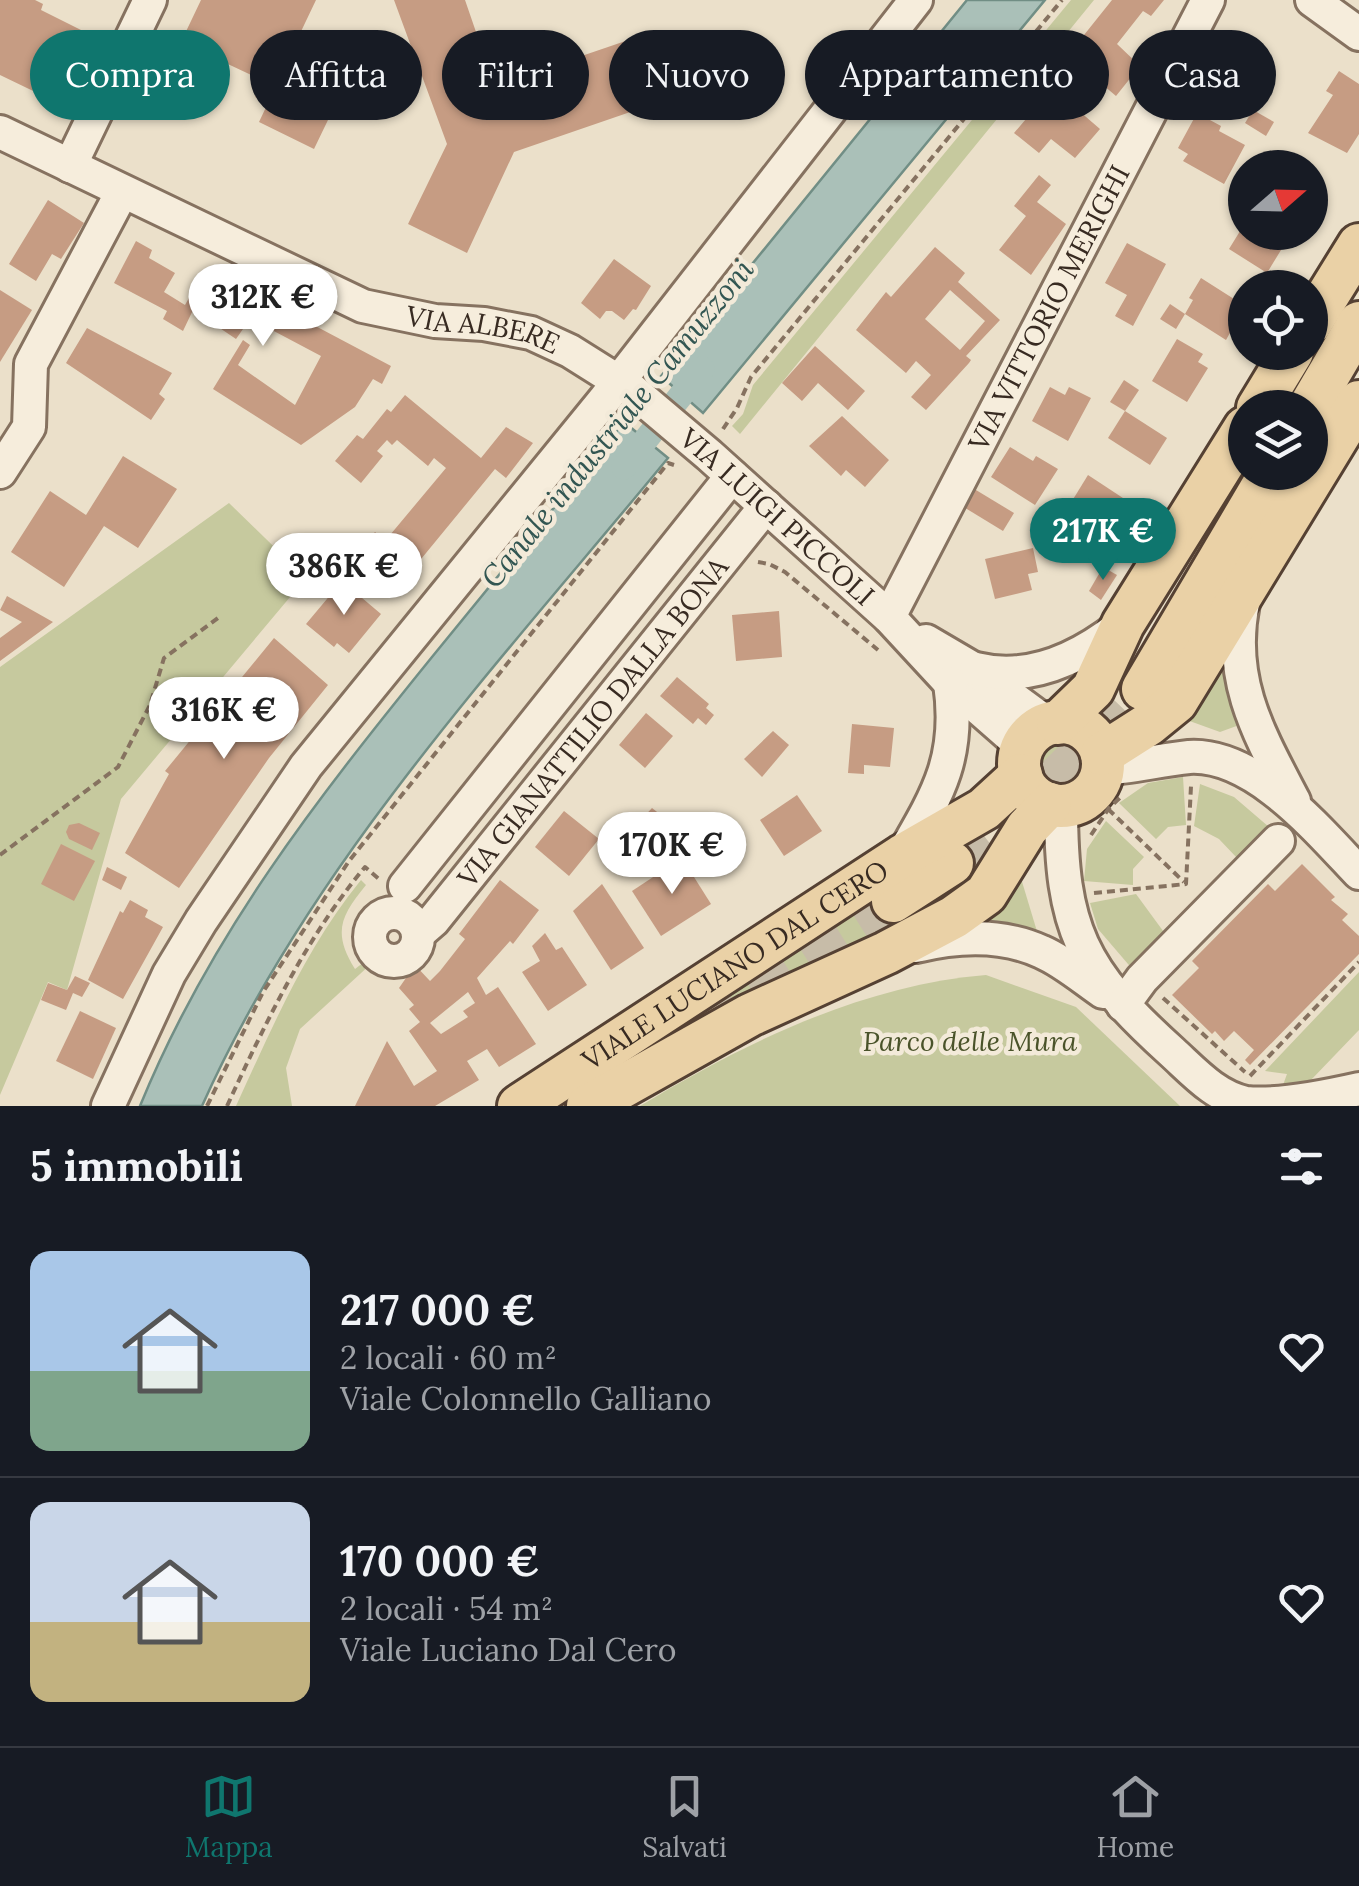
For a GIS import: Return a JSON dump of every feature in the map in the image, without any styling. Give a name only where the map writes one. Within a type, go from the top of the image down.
[{"type":"main road","points":[[1328,295],[1359,245]]},
{"type":"main road","points":[[1320,390],[1359,323]]},
{"type":"main road","points":[[1044,763],[1074,804],[1110,781],[1149,724],[1176,702],[1359,402]]},
{"type":"main road","points":[[1044,763],[1093,689],[1123,624],[1228,455]]},
{"type":"main road","points":[[1144,689],[1260,490]]},
{"type":"main road","points":[[1044,763],[1081,727],[1090,734],[1110,781]]},
{"type":"main road","name":"VIALE LUCIANO DAL CERO","points":[[519,1106],[902,856],[984,810],[1044,763]]},
{"type":"main road","name":"VIALE LUCIANO DAL CERO","points":[[588,1106],[750,1015],[954,918],[986,894],[1027,828],[1044,763]]},
{"type":"main road","name":"VIALE LUCIANO DAL CERO","points":[[892,901],[952,862]]},
{"type":"street","points":[[70,166],[150,0]]},
{"type":"street","points":[[108,1106],[169,974],[306,766],[626,386],[916,0]]},
{"type":"street","name":"VIA VITTORIO MERIGHI","points":[[889,617],[1208,0]]},
{"type":"street","points":[[1312,0],[1359,34]]},
{"type":"street","name":"VIA ALBERE","points":[[0,132],[363,306],[436,321],[484,324],[531,333],[570,351],[626,386]]},
{"type":"street","points":[[0,430],[13,410],[15,364],[116,189]]},
{"type":"street","points":[[0,472],[28,427],[31,364],[116,189]]},
{"type":"street","name":"VIA LUIGI PICCOLI","points":[[626,386],[720,455],[766,506],[961,676],[1044,763]]},
{"type":"street","points":[[405,886],[720,455]]},
{"type":"street","name":"VIA GIANATTILIO DALLA BONA","points":[[418,934],[434,922],[766,506]]},
{"type":"street","points":[[1246,591],[1237,633],[1239,670],[1255,727],[1298,809]]},
{"type":"street","points":[[961,676],[1039,668],[1088,652],[1123,624]]},
{"type":"street","name":"VIALE LUCIANO DAL CERO","points":[[902,856],[942,785],[961,676]]},
{"type":"street","points":[[1110,781],[1191,757],[1222,761],[1247,773],[1298,809],[1359,873]]},
{"type":"street","name":"VIALE LUCIANO DAL CERO","points":[[1044,763],[1065,890],[1074,930],[1085,954],[1132,992],[1221,1100],[1250,1104],[1303,1101],[1349,1091]]},
{"type":"street","points":[[1132,992],[1278,841]]},
{"type":"street","name":"VIALE LUCIANO DAL CERO","points":[[886,953],[948,938],[994,940],[1042,952],[1132,992]]},
{"type":"path","points":[[720,455],[750,377],[1062,0]]},
{"type":"path","points":[[207,1106],[263,992],[349,861],[668,464],[677,465]]},
{"type":"path","points":[[751,564],[770,564],[785,572],[892,660]]},
{"type":"path","points":[[0,855],[118,767],[150,704],[164,658],[218,618]]},
{"type":"path","points":[[1186,884],[1192,773]]},
{"type":"path","points":[[1088,842],[1110,781]]},
{"type":"path","points":[[1110,781],[1186,884]]},
{"type":"path","points":[[227,1106],[278,998],[335,903],[365,867]]},
{"type":"path","points":[[1084,894],[1186,884]]},
{"type":"path","points":[[1132,992],[1250,1076],[1359,962]]},
{"type":"green space","points":[[1071,0],[1094,0],[1070,30],[1046,30]]},
{"type":"green space","points":[[972,120],[996,120],[740,434],[732,426],[743,414],[753,385]]},
{"type":"green space","points":[[229,503],[306,578],[121,799],[67,990],[48,982],[0,1095],[0,667]]},
{"type":"green space","points":[[1226,649],[1242,724],[1220,732],[1184,719]]},
{"type":"green space","points":[[1052,740],[1072,740],[1086,754],[1086,774],[1072,788],[1052,788],[1038,774],[1038,754]]},
{"type":"green space","points":[[1183,777],[1186,825],[1168,827],[1156,839],[1119,803],[1148,783]]},
{"type":"green space","points":[[1200,784],[1234,797],[1269,827],[1237,858],[1219,839],[1194,826]]},
{"type":"green space","points":[[1106,821],[1144,857],[1133,869],[1133,885],[1084,881],[1087,849]]},
{"type":"green space","points":[[1020,875],[1039,938],[959,934]]},
{"type":"green space","points":[[361,880],[366,885],[345,915],[342,934],[355,969],[368,959],[372,963],[300,1029],[286,1068],[292,1106],[236,1106],[307,960]]},
{"type":"green space","points":[[881,887],[909,935],[573,1106],[553,1106]]},
{"type":"green space","points":[[1136,894],[1166,935],[1134,971],[1098,929],[1090,903]]},
{"type":"green space","points":[[1359,972],[1359,1030],[1311,1080],[1283,1085],[1287,1074],[1265,1071]]},
{"type":"green space","name":"Parco delle Mura","points":[[986,975],[1076,1007],[1180,1106],[640,1106],[721,1060],[850,1004],[940,981]]},
{"type":"water","points":[[967,0],[1045,0],[1020,30],[943,30]]},
{"type":"water","points":[[869,120],[946,120],[703,413],[661,376]]},
{"type":"water","points":[[624,422],[668,458],[476,688],[353,848],[246,1017],[202,1106],[140,1106],[199,984],[269,871],[389,710]]},
{"type":"building","points":[[0,0],[35,0],[43,4],[41,10],[81,30],[30,30],[30,89],[0,75]]},
{"type":"building","points":[[201,0],[316,0],[302,30],[250,30],[250,74],[230,65],[230,30],[187,30]]},
{"type":"building","points":[[394,0],[465,0],[475,30],[442,30],[442,120],[589,120],[589,53],[609,47],[609,119],[514,152],[467,253],[408,224],[447,144],[422,76],[422,30],[405,30]]},
{"type":"building","points":[[1112,0],[1164,0],[1151,16],[1143,11],[1117,44],[1129,55],[1129,80],[1116,96],[1109,90],[1109,30],[1088,30]]},
{"type":"building","points":[[1339,71],[1359,84],[1359,134],[1347,153],[1308,133],[1333,95],[1326,91]]},
{"type":"building","points":[[260,120],[328,120],[314,149]]},
{"type":"building","points":[[1025,120],[1090,120],[1100,129],[1075,158],[1051,139],[1039,153],[1014,133]]},
{"type":"building","points":[[1193,120],[1210,120],[1221,126],[1219,131],[1245,145],[1242,150],[1228,150],[1228,177],[1224,184],[1183,161],[1188,154],[1178,148]]},
{"type":"building","points":[[1247,120],[1274,122],[1266,136],[1245,123]]},
{"type":"building","points":[[1039,175],[1051,185],[1037,202],[1066,224],[1031,275],[999,250],[1026,216],[1014,206]]},
{"type":"building","points":[[48,200],[84,223],[61,259],[52,254],[36,281],[9,264]]},
{"type":"building","points":[[136,241],[152,250],[149,258],[175,273],[164,292],[185,305],[206,268],[391,366],[382,384],[373,379],[355,407],[301,445],[213,389],[243,340],[250,345],[238,365],[295,405],[321,356],[225,305],[220,314],[243,329],[236,339],[193,310],[183,331],[163,319],[167,311],[114,283]]},
{"type":"building","points":[[1127,243],[1166,264],[1133,326],[1115,316],[1127,295],[1105,283]]},
{"type":"building","points":[[935,247],[965,273],[958,282],[1000,320],[966,356],[971,360],[969,363],[926,410],[911,397],[931,375],[916,361],[906,373],[856,330],[886,292],[891,297]],"holes":[[[950,290],[985,321],[960,350],[925,319]]]},
{"type":"building","points":[[1231,250],[1281,250],[1269,270],[1262,270]]},
{"type":"building","points":[[614,259],[651,286],[636,310],[624,320],[612,311],[606,311],[600,319],[581,303]]},
{"type":"building","points":[[1201,278],[1228,295],[1226,340],[1185,314],[1193,300],[1189,298]]},
{"type":"building","points":[[0,290],[32,310],[0,362]]},
{"type":"building","points":[[1170,304],[1185,314],[1176,329],[1160,319]]},
{"type":"building","points":[[87,328],[172,373],[159,394],[165,399],[151,420],[66,363]]},
{"type":"building","points":[[1177,339],[1203,354],[1198,362],[1208,368],[1187,402],[1152,381]]},
{"type":"building","points":[[815,346],[865,391],[848,410],[818,383],[802,401],[782,383]]},
{"type":"building","points":[[1124,380],[1139,390],[1125,411],[1110,402]]},
{"type":"building","points":[[1050,387],[1065,395],[1069,387],[1091,398],[1068,441],[1032,421]]},
{"type":"building","points":[[405,395],[481,458],[506,427],[533,443],[506,478],[495,469],[417,564],[414,561],[395,583],[358,552],[375,532],[385,541],[446,468],[434,458],[428,466],[397,440],[392,445],[387,440],[377,451],[383,456],[361,483],[335,461],[357,435],[363,439],[387,409],[391,412]]},
{"type":"building","points":[[1125,411],[1167,438],[1150,465],[1108,438]]},
{"type":"building","points":[[842,416],[889,460],[865,487],[846,470],[841,476],[809,446]]},
{"type":"building","points":[[1010,447],[1033,461],[1036,456],[1058,469],[1035,505],[991,477]]},
{"type":"building","points":[[123,456],[177,489],[138,548],[104,526],[64,587],[11,552],[50,491],[86,515]]},
{"type":"building","points":[[1088,475],[1126,500],[1102,538],[1064,514]]},
{"type":"building","points":[[971,487],[1014,513],[1003,531],[962,506]]},
{"type":"building","points":[[1049,512],[1062,521],[1051,537],[1038,528]]},
{"type":"building","points":[[1033,548],[1038,572],[1028,574],[1032,590],[995,599],[985,559]]},
{"type":"building","points":[[1103,567],[1117,575],[1101,600],[1089,591]]},
{"type":"building","points":[[342,581],[381,614],[349,653],[337,643],[334,647],[306,624]]},
{"type":"building","points":[[7,596],[53,622],[0,661],[0,638],[22,622],[0,610]]},
{"type":"building","points":[[779,611],[782,657],[736,661],[732,615]]},
{"type":"building","points":[[274,638],[328,685],[269,758],[179,888],[125,853],[169,774],[165,771]]},
{"type":"building","points":[[677,677],[709,704],[706,708],[714,715],[706,725],[698,718],[693,724],[660,696]]},
{"type":"building","points":[[646,713],[673,736],[645,768],[619,745]]},
{"type":"building","points":[[852,724],[894,728],[890,767],[864,765],[864,774],[848,773]]},
{"type":"building","points":[[773,731],[789,745],[762,777],[744,759]]},
{"type":"building","points":[[797,795],[822,831],[784,856],[760,820]]},
{"type":"building","points":[[652,808],[671,823],[650,841],[635,826]]},
{"type":"building","points":[[564,811],[599,839],[569,876],[535,847]]},
{"type":"building","points":[[79,823],[100,833],[92,850],[69,839],[69,825]]},
{"type":"building","points":[[61,844],[95,861],[74,901],[41,884]]},
{"type":"building","points":[[682,858],[711,904],[661,936],[632,891]]},
{"type":"building","points":[[1302,864],[1335,897],[1331,900],[1348,914],[1342,920],[1359,936],[1359,954],[1250,1065],[1245,1060],[1254,1050],[1234,1031],[1224,1041],[1172,995],[1199,968],[1192,961],[1268,884],[1275,891]]},
{"type":"building","points":[[107,867],[127,877],[121,890],[102,880]]},
{"type":"building","points":[[500,880],[539,910],[513,944],[510,941],[477,978],[486,995],[498,987],[536,1044],[499,1067],[487,1049],[467,1061],[479,1080],[435,1106],[355,1106],[387,1041],[414,1086],[437,1071],[409,1031],[420,1022],[409,1009],[414,1005],[399,988],[415,965],[430,981],[465,939],[459,934]],"holes":[[[468,992],[475,1003],[463,1011],[468,1017],[441,1034],[430,1023]]]},
{"type":"building","points":[[602,884],[644,948],[611,970],[573,911]]},
{"type":"building","points":[[130,900],[148,910],[145,917],[163,927],[123,999],[88,980],[120,911],[123,913]]},
{"type":"building","points":[[545,933],[556,950],[562,947],[587,985],[548,1011],[522,972],[540,961],[532,946]]},
{"type":"building","points":[[75,976],[90,983],[82,997],[73,993],[66,1010],[41,1000],[48,983],[67,990]]},
{"type":"building","points":[[80,1011],[116,1028],[93,1079],[56,1061]]},
{"type":"waterway","name":"Canale industriale Camuzzoni","points":[[624,467],[702,369]]},
{"type":"tunnel","points":[[952,863],[1029,804],[1143,689]]},
{"type":"tunnel","points":[[698,1023],[893,901]]}]
